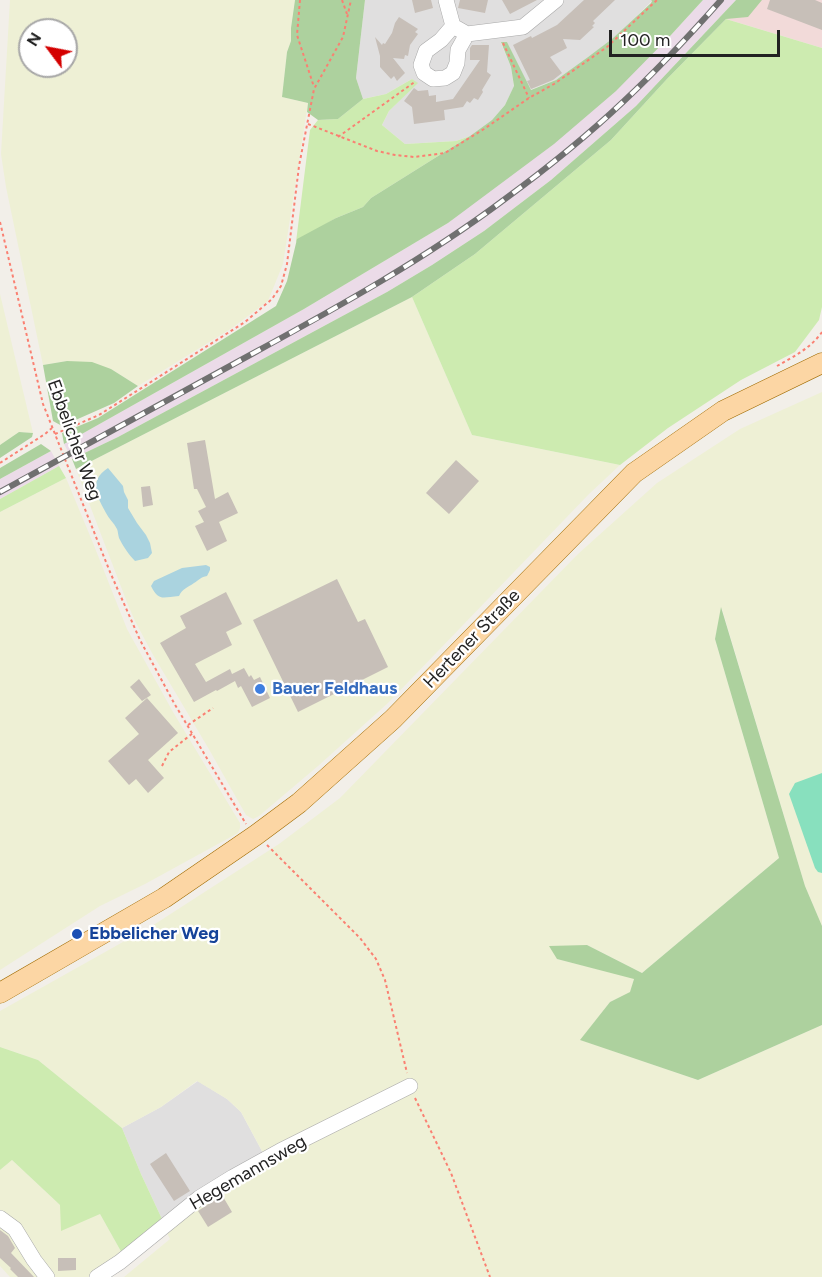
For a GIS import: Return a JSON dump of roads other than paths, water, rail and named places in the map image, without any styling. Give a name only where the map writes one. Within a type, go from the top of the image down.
[{"type":"main road","points":[[802,373],[822,347]]},
{"type":"main road","name":"Hertener Straße","points":[[0,993],[164,898],[299,803],[393,719],[634,473],[723,411],[822,363]]},
{"type":"street","points":[[446,0],[453,26],[467,34],[523,27],[556,0]]},
{"type":"street","points":[[453,26],[441,40],[426,51],[421,65],[424,73],[433,79],[444,78],[453,73],[458,50],[467,34]]},
{"type":"street","name":"Hegemannsweg","points":[[97,1277],[120,1262],[216,1187],[280,1150],[410,1086]]},
{"type":"street","points":[[0,1218],[15,1229],[47,1277]]},
{"type":"water","points":[[108,468],[123,486],[128,508],[150,543],[152,553],[148,558],[135,561],[119,538],[117,529],[97,495],[98,478]]},
{"type":"water","points":[[206,565],[210,567],[207,576],[185,588],[179,596],[159,596],[151,586],[154,581],[182,568]]},
{"type":"railway","points":[[0,492],[348,300],[475,221],[551,164],[610,114],[686,39],[721,0]]},
{"type":"place","name":"Bauer Feldhaus","points":[[260,689]]},
{"type":"place","name":"Ebbelicher Weg","points":[[77,934]]}]
